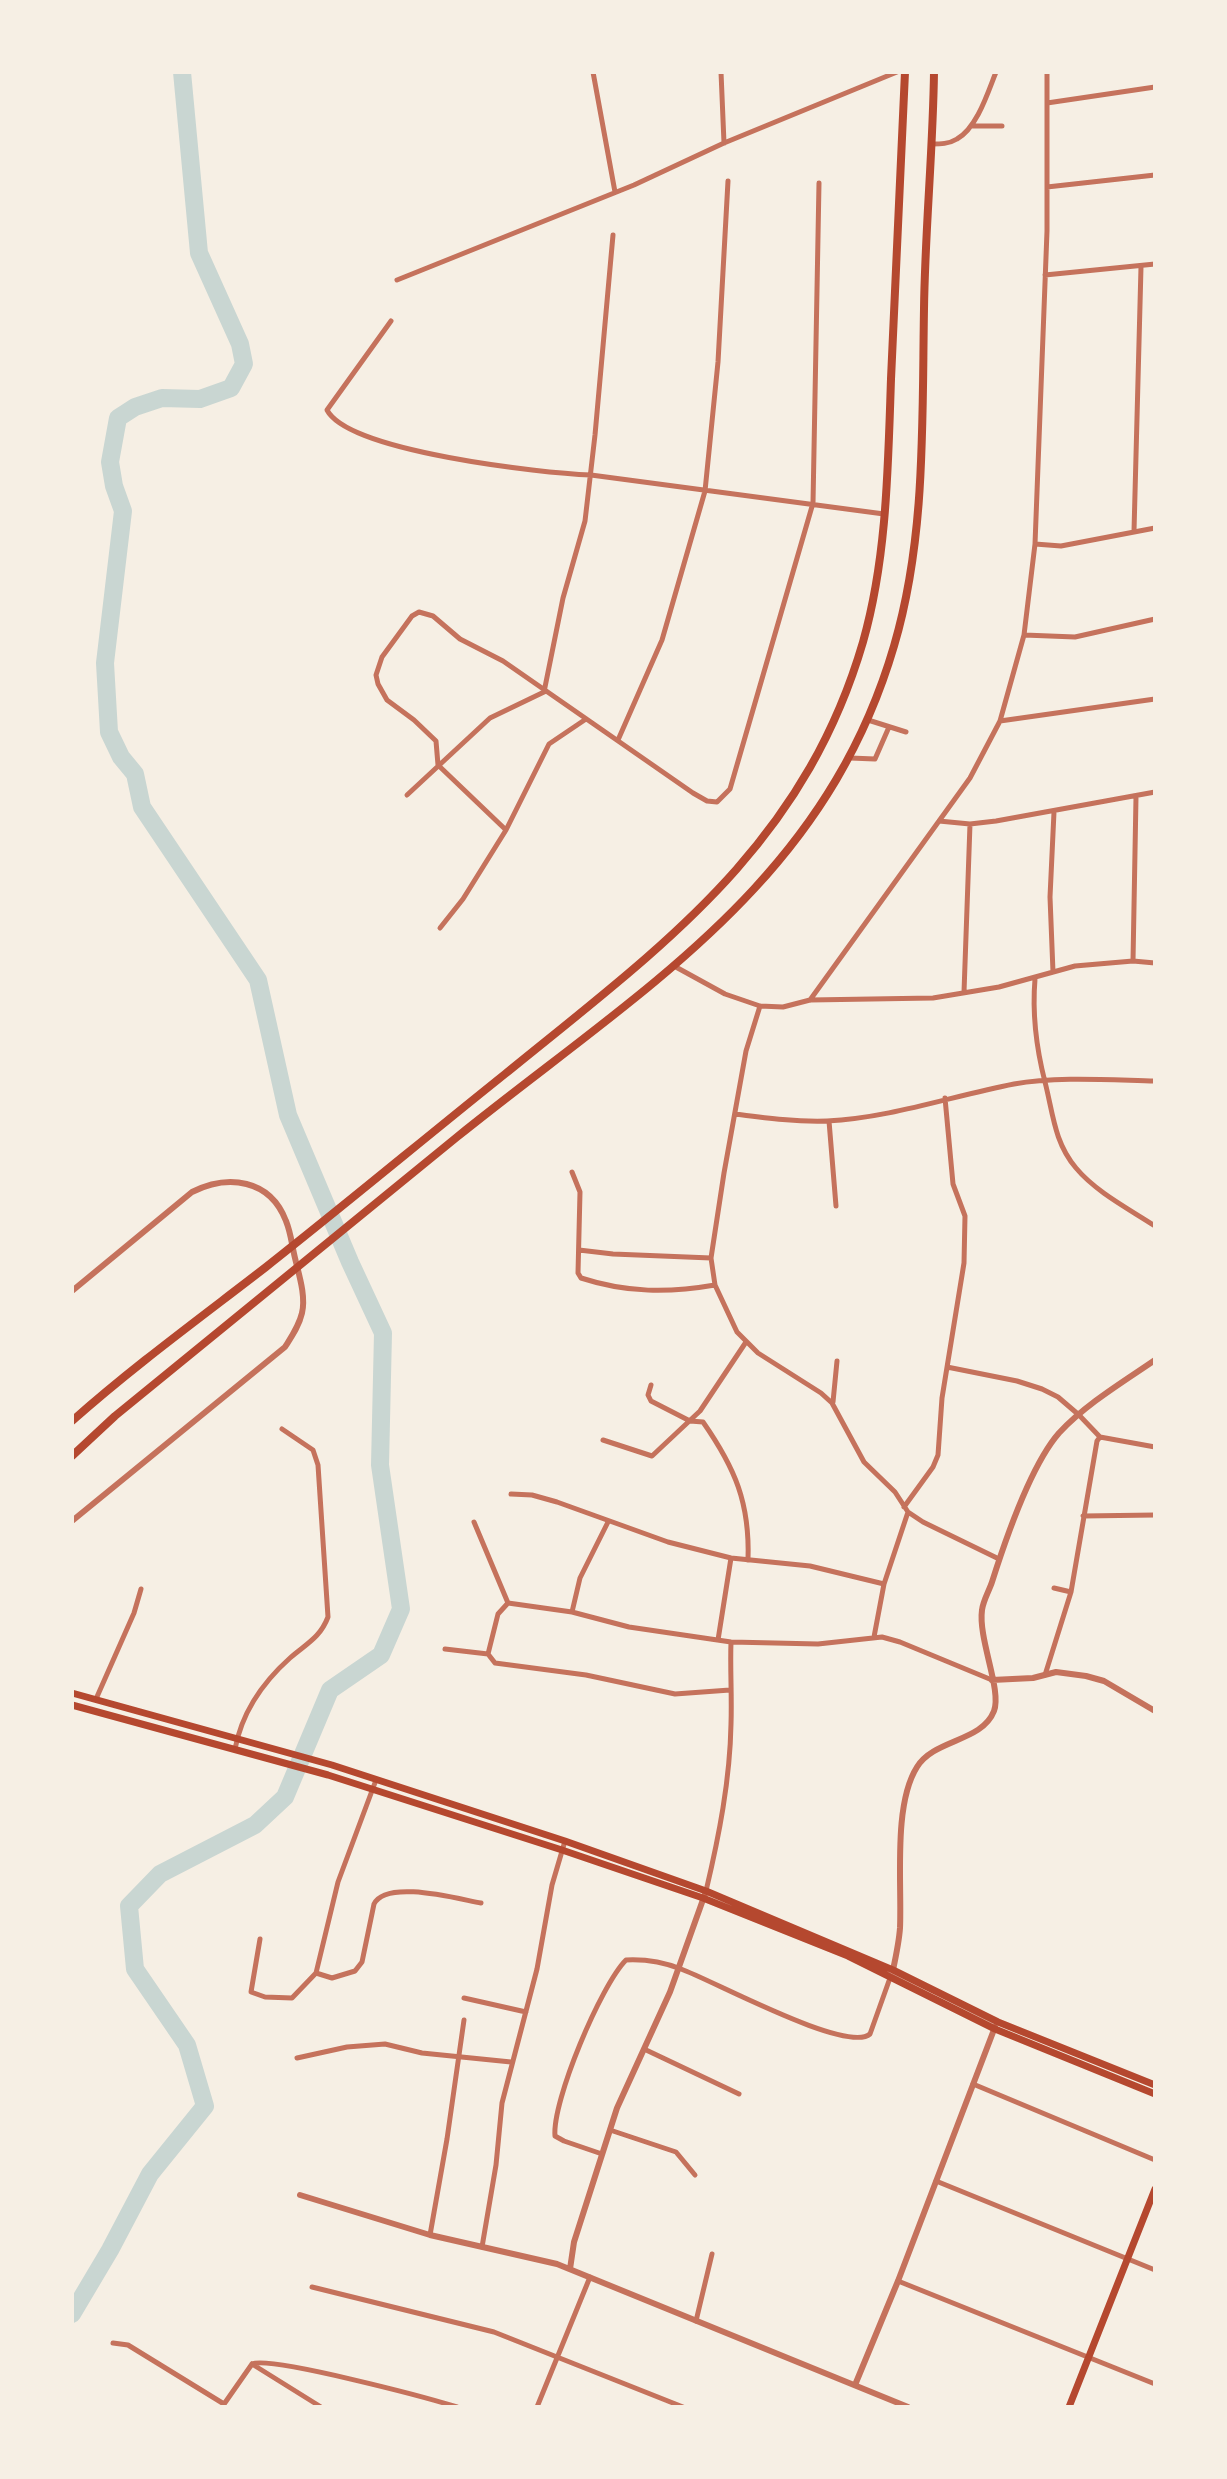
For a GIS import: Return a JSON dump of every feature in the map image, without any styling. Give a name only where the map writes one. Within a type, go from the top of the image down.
[{"type":"highway","points":[[72,1421],[152,1352],[368,1185],[681,928],[752,853],[791,799],[826,738],[868,624],[884,514],[905,72]]},
{"type":"highway","points":[[72,1456],[115,1416],[674,966],[773,871],[815,816],[850,758],[868,720],[894,646],[908,586],[917,518],[923,413],[924,304],[935,75]]},
{"type":"main road","points":[[72,1693],[332,1765],[704,1895],[892,1973],[996,2026],[1155,2094]]},
{"type":"main road","points":[[72,1705],[328,1775],[564,1846]]},
{"type":"main road","points":[[996,2026],[1155,2085]]},
{"type":"main road","points":[[1069,2407],[1155,2189]]},
{"type":"street","points":[[593,72],[615,192]]},
{"type":"street","points":[[721,72],[724,143]]},
{"type":"street","points":[[397,280],[615,192],[724,143],[897,72]]},
{"type":"street","points":[[932,144],[955,141],[971,126],[996,72]]},
{"type":"street","points":[[810,1000],[970,778],[1000,721],[1024,635],[1035,544],[1045,275],[1047,72]]},
{"type":"street","points":[[1047,103],[1155,87]]},
{"type":"street","points":[[971,126],[1002,126]]},
{"type":"street","points":[[1047,187],[1155,175]]},
{"type":"street","points":[[618,740],[662,640],[705,491],[718,362],[728,181]]},
{"type":"street","points":[[506,830],[438,765],[436,741],[387,700],[376,675],[390,642],[412,616],[419,612],[433,616],[460,639],[503,661],[707,801],[717,802],[730,789],[813,503],[819,183]]},
{"type":"street","points":[[544,692],[563,598],[585,521],[613,235]]},
{"type":"street","points":[[1045,275],[1155,264]]},
{"type":"street","points":[[1134,531],[1141,267]]},
{"type":"street","points":[[391,321],[329,403],[327,410],[344,427],[362,436],[449,457],[545,473],[591,475],[884,514]]},
{"type":"street","points":[[1035,544],[1061,546],[1155,528]]},
{"type":"street","points":[[1024,635],[1075,637],[1155,619]]},
{"type":"street","points":[[407,795],[490,718],[544,692]]},
{"type":"street","points":[[1000,721],[1155,699]]},
{"type":"street","points":[[440,928],[463,899],[506,830],[549,744],[586,719]]},
{"type":"street","points":[[868,720],[906,732]]},
{"type":"street","points":[[850,758],[875,759],[889,727]]},
{"type":"street","points":[[938,821],[970,824],[1054,812],[1155,792]]},
{"type":"street","points":[[1133,961],[1136,797]]},
{"type":"street","points":[[1053,972],[1050,897],[1054,812]]},
{"type":"street","points":[[964,992],[970,824]]},
{"type":"street","points":[[674,966],[725,994],[760,1006],[783,1007],[810,1000],[933,998],[1035,979],[1085,964],[1155,963]]},
{"type":"street","points":[[1035,979],[1035,1042],[1053,1127],[1061,1146],[1089,1181],[1155,1226]]},
{"type":"street","points":[[760,1006],[746,1051],[711,1258],[715,1285],[737,1332],[758,1353],[832,1403],[864,1462],[895,1492],[906,1509],[923,1522],[999,1559]]},
{"type":"street","points":[[735,1114],[785,1121],[829,1121],[900,1110],[1016,1084],[1155,1081]]},
{"type":"street","points":[[874,1637],[884,1584],[906,1509],[938,1455],[947,1367],[967,1236],[965,1216],[953,1184],[945,1098]]},
{"type":"street","points":[[829,1121],[836,1206]]},
{"type":"street","points":[[572,1172],[580,1192],[578,1273],[588,1280],[628,1289],[667,1292],[715,1285]]},
{"type":"street","points":[[72,1291],[192,1192],[210,1183],[233,1180],[256,1187],[273,1201],[286,1220],[301,1286],[303,1310],[296,1330],[285,1347],[72,1521]]},
{"type":"street","points":[[579,1250],[711,1258]]},
{"type":"street","points":[[603,1440],[652,1456],[693,1421],[746,1342]]},
{"type":"street","points":[[602,2154],[564,2141],[555,2136],[555,2130],[561,2099],[594,2009],[617,1969],[626,1960],[645,1959],[679,1968],[817,2029],[859,2039],[870,2034],[892,1973],[900,1929],[902,1818],[915,1769],[925,1756],[978,1729],[994,1711],[996,1696],[984,1643],[982,1610],[1015,1516],[1058,1434],[1155,1360]]},
{"type":"street","points":[[832,1403],[837,1361]]},
{"type":"street","points":[[947,1367],[1042,1389],[1058,1397],[1100,1437],[1155,1447]]},
{"type":"street","points":[[651,1385],[648,1395],[651,1401],[693,1421],[703,1422],[733,1472],[749,1528],[748,1560]]},
{"type":"street","points":[[235,1749],[258,1691],[323,1631],[328,1617],[318,1465],[313,1450],[282,1429]]},
{"type":"street","points":[[1045,1675],[1071,1592],[1100,1437]]},
{"type":"street","points":[[511,1494],[532,1495],[557,1502],[668,1542],[731,1558],[810,1566],[884,1584]]},
{"type":"street","points":[[1083,1516],[1155,1515]]},
{"type":"street","points":[[474,1522],[508,1603]]},
{"type":"street","points":[[572,1612],[580,1578],[608,1522]]},
{"type":"street","points":[[718,1640],[731,1558]]},
{"type":"street","points":[[1054,1588],[1071,1592]]},
{"type":"street","points":[[96,1701],[134,1613],[141,1589]]},
{"type":"street","points":[[508,1603],[572,1612],[629,1627],[731,1642],[818,1644],[874,1637],[900,1642],[992,1680],[1033,1678],[1056,1672],[1104,1681],[1155,1711]]},
{"type":"street","points":[[488,1654],[498,1614],[508,1603]]},
{"type":"street","points":[[570,2269],[574,2242],[610,2130],[623,2093],[679,1968],[718,1842],[732,1721],[731,1642]]},
{"type":"street","points":[[445,1649],[488,1654],[495,1663],[586,1675],[675,1694],[730,1690]]},
{"type":"street","points":[[260,1939],[251,1992],[265,1997],[292,1998],[316,1973],[338,1882],[376,1780]]},
{"type":"street","points":[[482,2247],[496,2165],[502,2103],[537,1969],[552,1885],[564,1846]]},
{"type":"street","points":[[316,1973],[332,1978],[359,1968],[374,1904],[377,1897],[384,1893],[404,1891],[481,1903]]},
{"type":"street","points":[[464,1998],[526,2012]]},
{"type":"street","points":[[430,2235],[464,2020]]},
{"type":"street","points":[[855,2385],[996,2026]]},
{"type":"street","points":[[297,2058],[347,2047],[385,2044],[458,2058],[511,2062]]},
{"type":"street","points":[[644,2049],[739,2094]]},
{"type":"street","points":[[973,2084],[1155,2160]]},
{"type":"street","points":[[610,2130],[676,2152],[695,2175]]},
{"type":"street","points":[[936,2181],[1155,2270]]},
{"type":"street","points":[[300,2195],[430,2235],[557,2264],[908,2407]]},
{"type":"street","points":[[696,2321],[712,2254]]},
{"type":"street","points":[[537,2407],[590,2277]]},
{"type":"street","points":[[898,2281],[1155,2384]]},
{"type":"street","points":[[312,2287],[494,2332],[683,2407]]},
{"type":"street","points":[[113,2343],[128,2345],[223,2405],[252,2364],[261,2361],[311,2370],[457,2407]]},
{"type":"street","points":[[252,2364],[321,2407]]},
{"type":"waterway","points":[[72,2314],[150,2174],[205,2106],[187,2045],[135,1969],[129,1906],[160,1874],[255,1825],[285,1797],[330,1690],[381,1655],[401,1609],[380,1465],[383,1333],[288,1115],[258,980],[142,807],[135,774],[121,757],[109,732],[105,663],[123,511],[110,462],[118,418],[135,407],[162,398],[200,399],[231,388],[244,364],[240,344],[199,253],[182,72]]}]
